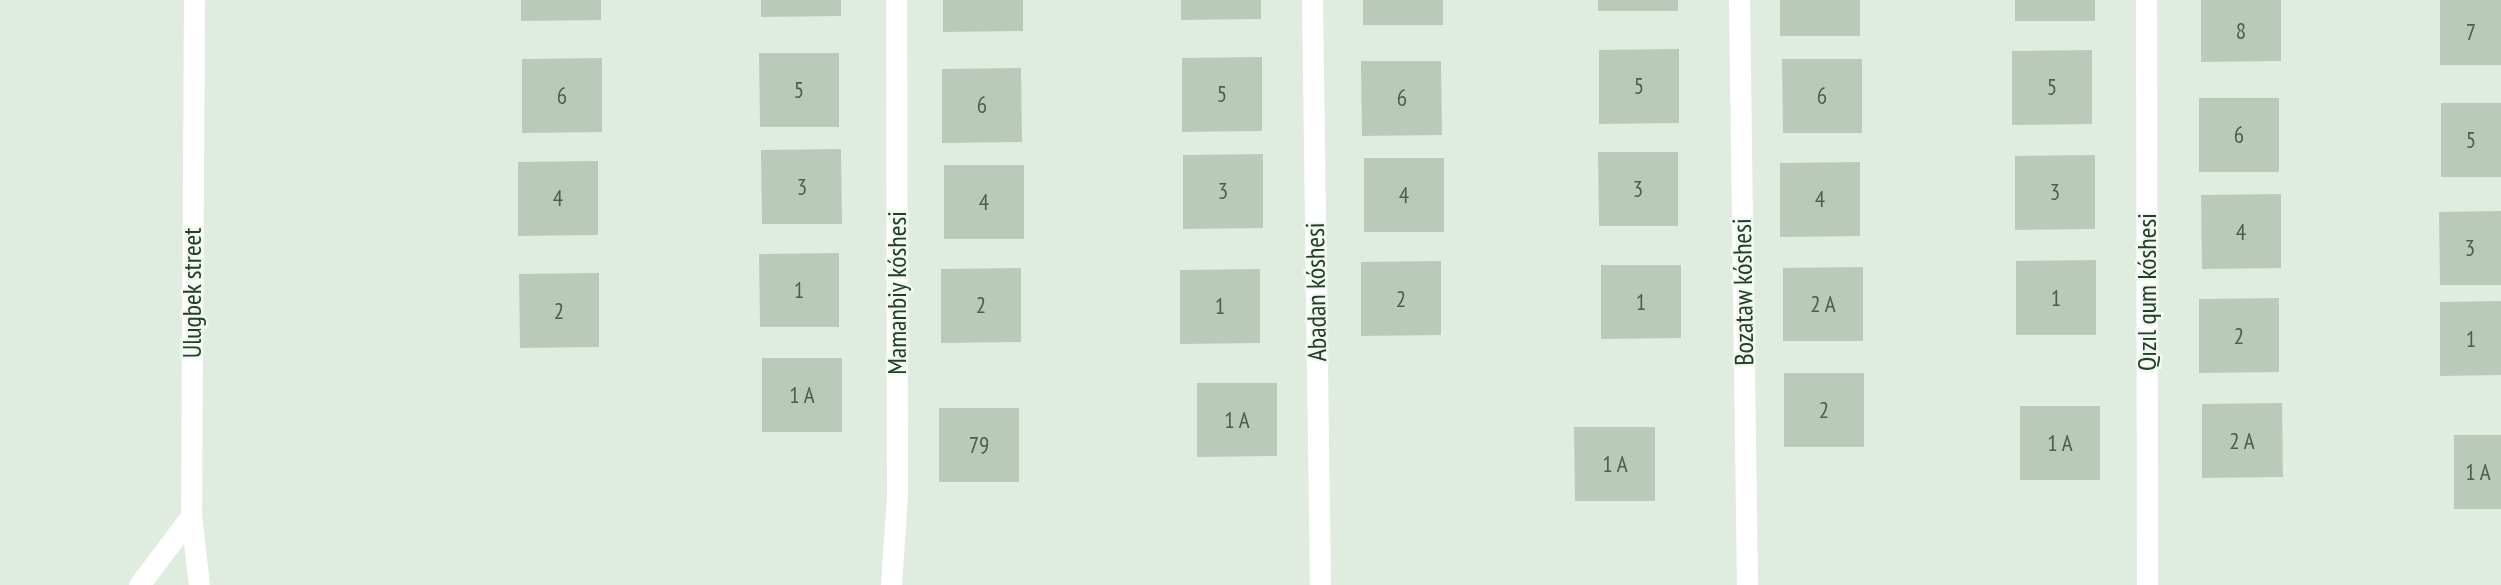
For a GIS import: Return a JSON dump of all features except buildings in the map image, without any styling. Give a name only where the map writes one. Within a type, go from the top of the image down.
[{"type":"street","name":"Ulugbek street","points":[[194,0],[191,516],[199,585]]},
{"type":"street","name":"Mamanbiy kóshesi","points":[[891,585],[897,494],[896,0]]},
{"type":"street","name":"Abadan kóshesi","points":[[1312,0],[1320,585]]},
{"type":"street","name":"Bozataw kóshesi","points":[[1739,0],[1747,585]]},
{"type":"street","name":"Qızıl qum kóshesi","points":[[2146,0],[2147,585]]},
{"type":"street","points":[[139,585],[191,516]]}]
